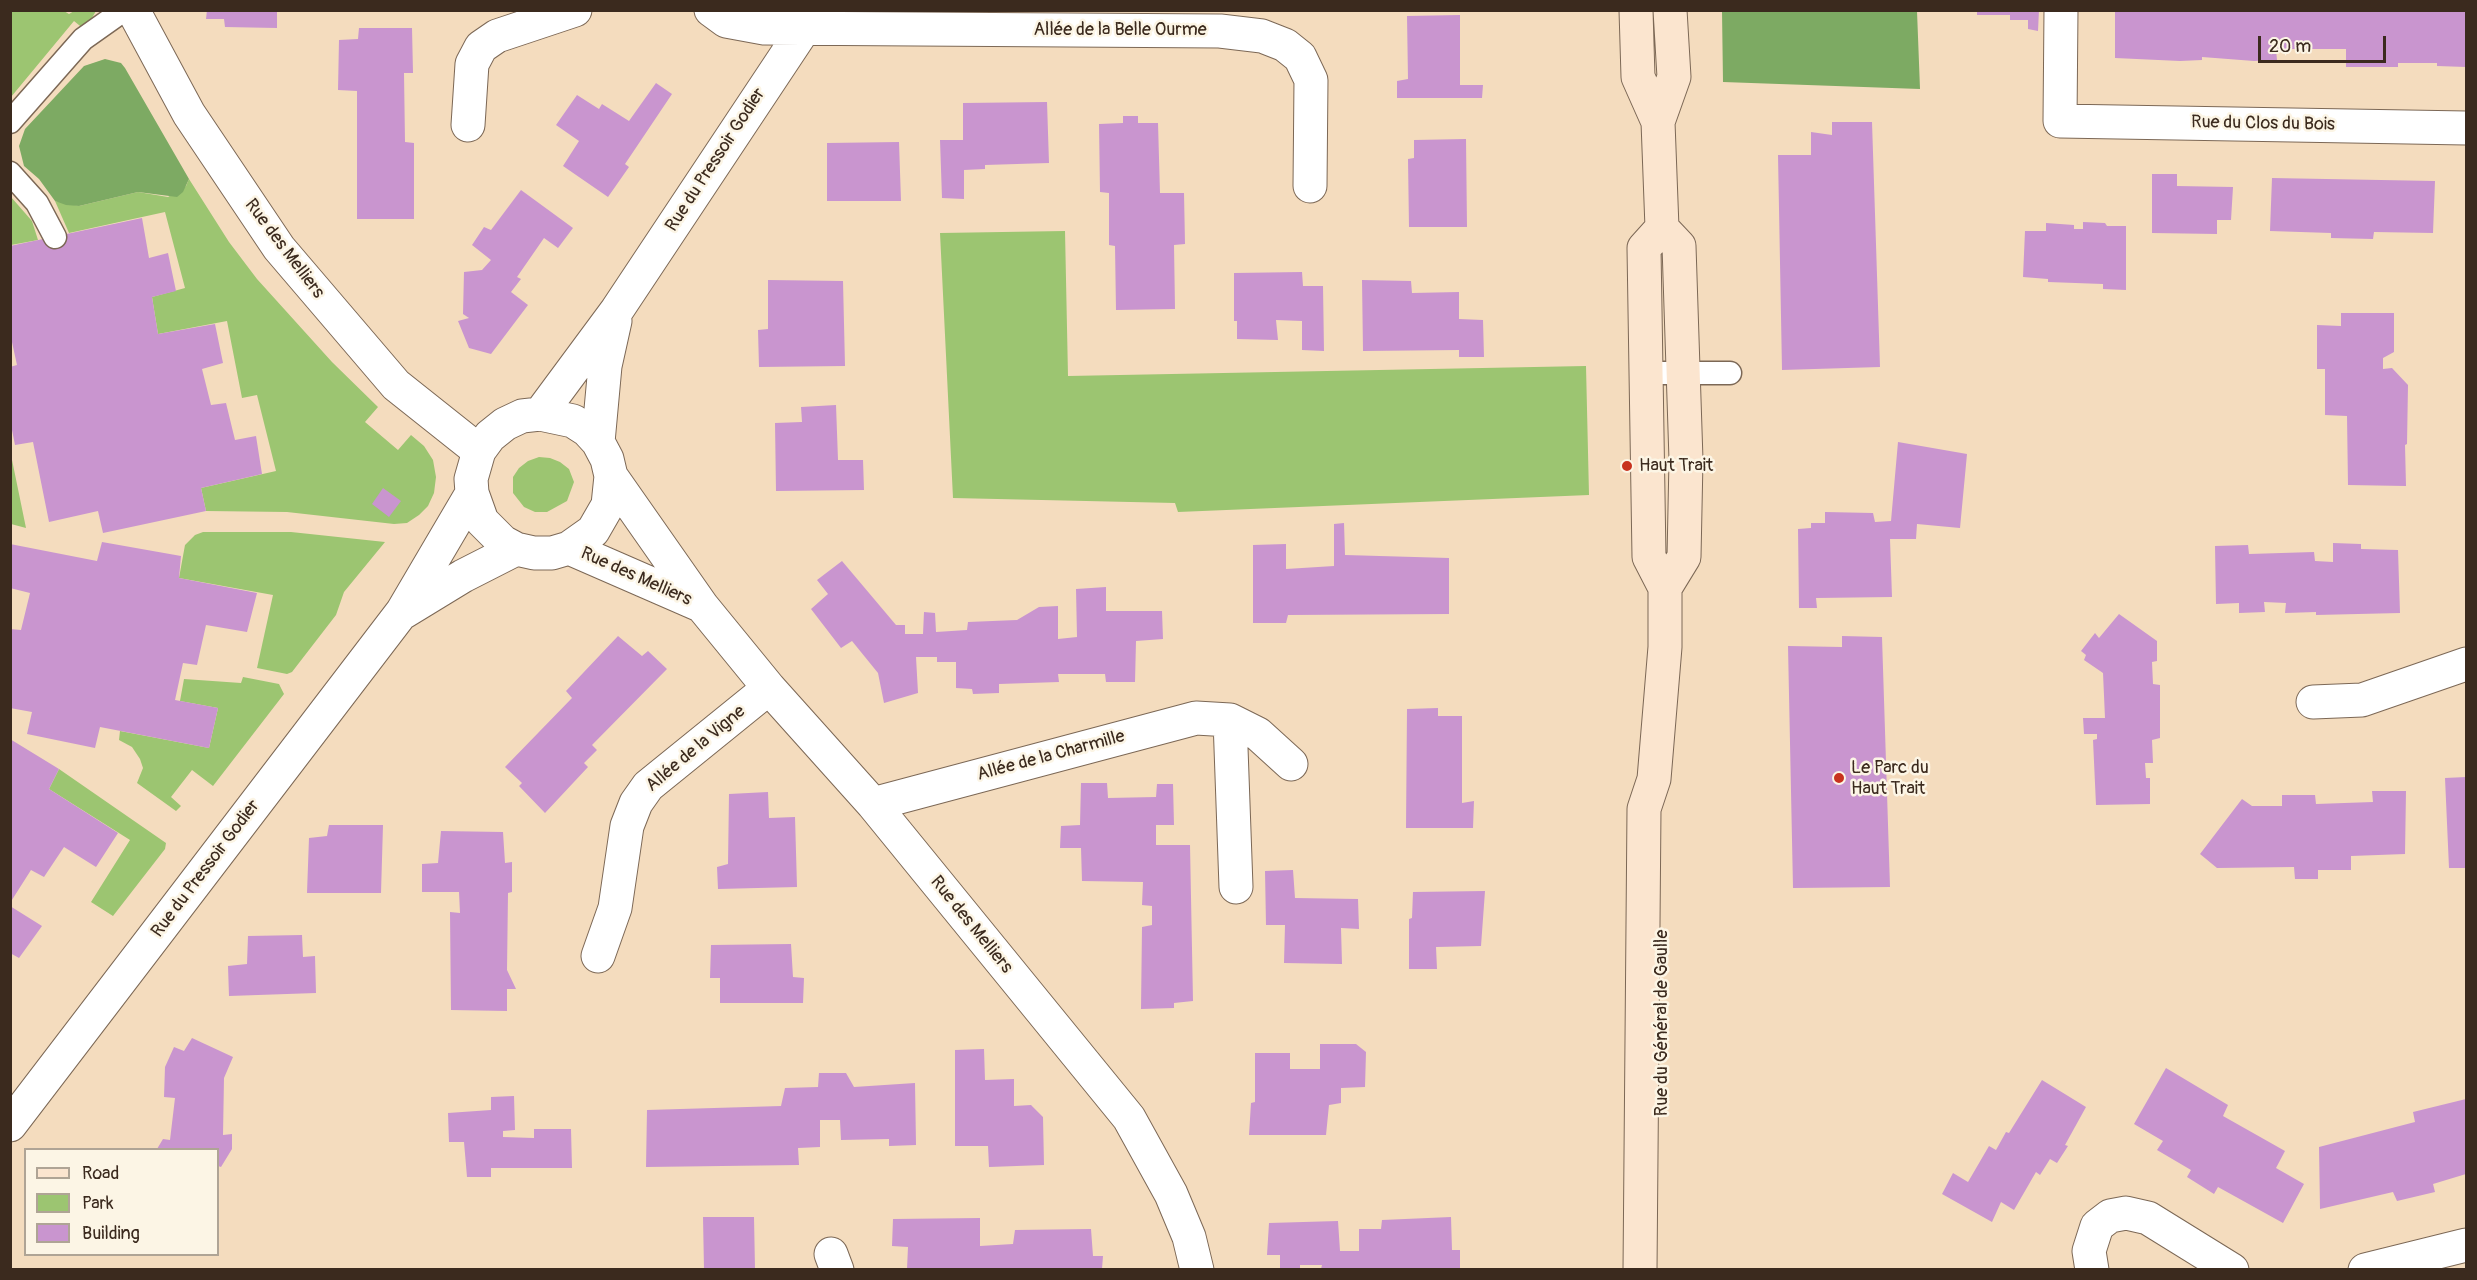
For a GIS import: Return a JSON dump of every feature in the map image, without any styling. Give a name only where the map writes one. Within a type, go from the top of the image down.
[{"type":"main road","points":[[1636,10],[1638,77],[1658,122]]},
{"type":"main road","points":[[1665,588],[1684,557],[1684,374],[1679,246],[1662,228],[1658,122],[1674,77],[1670,10]]},
{"type":"main road","name":"Rue du Général de Gaulle","points":[[1640,1269],[1644,809],[1654,779],[1665,648],[1665,588],[1649,557],[1644,248],[1662,228]]},
{"type":"main road","name":"Rue du Général de Gaulle","points":[[1654,779],[1664,810],[1659,1269]]},
{"type":"street","name":"Rue des Melliers","points":[[133,10],[189,114],[279,248],[396,385],[479,452]]},
{"type":"street","points":[[468,126],[471,64],[481,47],[497,36],[575,10]]},
{"type":"street","name":"Allée de la Belle Ourme","points":[[711,10],[726,21],[764,28],[809,20],[1220,31],[1262,36],[1285,45],[1300,57],[1311,80],[1310,186]]},
{"type":"street","name":"Rue du Clos du Bois","points":[[2061,10],[2060,121],[2466,128]]},
{"type":"street","name":"Rue du Pressoir Godier","points":[[540,414],[617,310],[809,20]]},
{"type":"street","name":"Rue du Pressoir Godier","points":[[598,442],[605,366],[617,310]]},
{"type":"street","points":[[540,414],[573,421],[598,442],[607,459],[611,476],[608,506],[593,531],[569,548],[543,553],[516,549],[503,542],[487,527],[476,507],[471,479],[479,452],[490,436],[505,424],[522,416],[540,414]]},
{"type":"street","name":"Rue des Melliers","points":[[611,476],[702,606],[769,688],[873,804],[1129,1118],[1171,1194],[1189,1237],[1197,1269]]},
{"type":"street","name":"Rue du Pressoir Godier","points":[[10,1125],[402,612],[472,493]]},
{"type":"street","name":"Rue des Melliers","points":[[569,548],[702,606]]},
{"type":"street","name":"Rue du Pressoir Godier","points":[[402,612],[463,576],[516,549]]},
{"type":"street","points":[[2313,702],[2362,700],[2466,664]]},
{"type":"street","name":"Allée de la Vigne","points":[[598,956],[615,908],[627,826],[636,803],[648,786],[769,688]]},
{"type":"street","name":"Allée de la Charmille","points":[[873,804],[1197,718],[1230,720],[1258,734],[1291,764]]},
{"type":"street","points":[[1230,720],[1236,887]]},
{"type":"street","points":[[2092,1269],[2090,1240],[2097,1226],[2110,1216],[2126,1214],[2148,1218],[2232,1269]]},
{"type":"street","points":[[2365,1269],[2466,1245]]},
{"type":"lane","points":[[10,122],[83,39],[124,10]]},
{"type":"lane","points":[[10,173],[37,203],[55,237]]},
{"type":"lane","points":[[1647,373],[1730,373]]},
{"type":"green space","points":[[11,11],[64,11],[69,14],[74,11],[96,11],[85,30],[74,21],[11,97]]},
{"type":"green space","points":[[1722,11],[1917,11],[1920,89],[1723,82]]},
{"type":"green space","points":[[105,59],[121,63],[125,68],[189,179],[183,192],[177,197],[138,192],[79,206],[66,205],[55,201],[39,179],[24,166],[19,146],[25,129],[84,66]]},
{"type":"green space","points":[[189,179],[229,242],[257,279],[332,362],[378,407],[365,422],[398,450],[411,435],[424,446],[433,460],[436,477],[434,493],[428,506],[407,523],[394,524],[287,512],[206,511],[201,488],[276,471],[257,395],[242,398],[227,321],[158,334],[152,297],[185,288],[165,212],[69,233],[55,201],[79,206],[138,192],[168,197],[186,186]]},
{"type":"green space","points":[[11,197],[32,221],[38,240],[11,245]]},
{"type":"green space","points":[[1065,231],[1068,376],[1586,366],[1589,495],[1178,512],[1175,503],[953,498],[940,233]]},
{"type":"green space","points":[[11,455],[26,528],[11,524]]},
{"type":"green space","points":[[539,457],[560,462],[569,469],[574,482],[567,501],[547,512],[535,512],[524,507],[513,493],[513,477],[519,468]]},
{"type":"green space","points":[[203,532],[291,532],[385,542],[344,592],[336,615],[292,672],[287,674],[257,668],[273,595],[179,578],[185,545],[195,535]]},
{"type":"green space","points":[[243,677],[279,684],[284,694],[213,786],[192,770],[171,797],[181,806],[176,811],[137,783],[143,768],[132,747],[119,740],[120,731],[209,748],[218,708],[180,701],[184,679],[241,683]]},
{"type":"green space","points":[[59,769],[166,843],[165,849],[113,916],[91,902],[130,840],[49,789]]},
{"type":"building","points":[[207,10],[277,10],[277,28],[225,27],[224,19],[206,19]]},
{"type":"building","points":[[1977,10],[2039,10],[2038,31],[2028,29],[2028,20],[2010,20],[2010,15],[1977,15]]},
{"type":"building","points":[[2115,10],[2466,10],[2466,67],[2437,66],[2437,63],[2398,63],[2398,67],[2346,67],[2346,49],[2276,49],[2277,60],[2254,61],[2202,57],[2202,60],[2180,61],[2115,58]]},
{"type":"building","points":[[1460,15],[1460,85],[1483,85],[1482,98],[1397,98],[1397,81],[1408,79],[1407,16]]},
{"type":"building","points":[[359,28],[412,28],[413,73],[404,73],[405,142],[414,143],[414,219],[357,219],[357,91],[338,90],[339,40],[358,39]]},
{"type":"building","points":[[656,83],[672,94],[625,164],[629,167],[608,197],[563,166],[579,141],[556,125],[577,95],[599,109],[602,104],[629,121]]},
{"type":"building","points":[[1047,102],[1049,163],[985,165],[985,169],[964,170],[964,199],[942,198],[940,140],[963,140],[963,103]]},
{"type":"building","points":[[1123,116],[1138,116],[1138,123],[1158,123],[1160,193],[1184,193],[1185,244],[1174,245],[1175,309],[1116,310],[1115,246],[1109,245],[1109,193],[1100,192],[1099,124],[1123,123]]},
{"type":"building","points":[[1832,122],[1872,122],[1880,367],[1782,370],[1778,155],[1811,155],[1811,132],[1832,135]]},
{"type":"building","points":[[1466,139],[1467,227],[1409,227],[1408,159],[1414,158],[1414,140]]},
{"type":"building","points":[[899,142],[901,201],[827,201],[827,143]]},
{"type":"building","points":[[2152,174],[2177,174],[2177,186],[2233,187],[2231,220],[2217,220],[2217,234],[2152,233]]},
{"type":"building","points":[[2272,178],[2435,181],[2433,233],[2374,232],[2373,239],[2331,238],[2331,233],[2270,231]]},
{"type":"building","points":[[521,190],[573,228],[558,248],[544,238],[517,277],[521,279],[511,292],[528,305],[491,354],[469,348],[458,321],[469,318],[463,314],[464,272],[482,270],[491,260],[472,245],[484,227],[491,230]]},
{"type":"building","points":[[142,218],[149,258],[168,253],[176,291],[152,297],[158,334],[215,324],[223,363],[202,369],[211,405],[226,403],[235,440],[256,436],[262,474],[201,488],[206,511],[103,533],[98,511],[49,522],[33,442],[15,445],[10,420],[10,367],[17,365],[10,333],[10,246]]},
{"type":"building","points":[[2083,222],[2126,226],[2126,290],[2103,289],[2103,284],[2048,282],[2048,279],[2023,277],[2025,231],[2046,231],[2046,223],[2074,225],[2074,229],[2083,229]]},
{"type":"building","points":[[1302,272],[1303,286],[1323,286],[1324,351],[1302,350],[1302,321],[1276,320],[1278,340],[1237,339],[1237,321],[1234,321],[1234,273]]},
{"type":"building","points":[[768,280],[843,281],[845,366],[759,367],[758,330],[768,329]]},
{"type":"building","points":[[1362,280],[1411,281],[1412,293],[1459,292],[1459,319],[1483,320],[1484,357],[1459,357],[1459,350],[1363,351]]},
{"type":"building","points":[[2341,313],[2394,313],[2394,352],[2383,358],[2383,369],[2392,368],[2408,385],[2407,444],[2405,445],[2406,486],[2348,485],[2347,416],[2325,415],[2325,369],[2317,369],[2317,325],[2341,326]]},
{"type":"building","points":[[836,405],[838,460],[863,460],[864,490],[776,491],[775,423],[802,422],[801,407]]},
{"type":"building","points":[[1898,442],[1967,454],[1960,528],[1917,524],[1916,539],[1890,539],[1892,597],[1816,598],[1817,608],[1799,608],[1798,529],[1811,528],[1811,523],[1825,523],[1825,512],[1873,513],[1875,522],[1891,521]]},
{"type":"building","points":[[383,488],[401,501],[389,517],[372,504]]},
{"type":"building","points":[[1344,523],[1345,555],[1449,558],[1449,614],[1288,615],[1286,623],[1253,623],[1253,545],[1286,544],[1286,569],[1334,566],[1334,524]]},
{"type":"building","points":[[102,542],[181,556],[179,578],[257,593],[247,632],[206,625],[197,665],[183,663],[175,700],[218,708],[209,748],[100,727],[95,748],[27,734],[32,712],[10,708],[10,629],[21,630],[30,593],[10,588],[10,544],[97,561]]},
{"type":"building","points":[[2333,543],[2361,544],[2361,549],[2398,550],[2400,613],[2316,615],[2316,612],[2285,613],[2286,603],[2264,602],[2265,612],[2239,613],[2239,603],[2216,604],[2215,546],[2248,545],[2249,554],[2314,552],[2315,561],[2333,562]]},
{"type":"building","points":[[842,561],[896,625],[905,625],[905,634],[923,634],[924,612],[935,613],[936,632],[967,630],[968,622],[1017,620],[1039,607],[1058,606],[1058,639],[1077,637],[1076,589],[1106,587],[1106,611],[1162,611],[1163,639],[1136,641],[1135,682],[1106,682],[1105,674],[1058,674],[1059,682],[999,684],[999,693],[973,694],[972,689],[956,688],[956,662],[937,662],[937,657],[916,657],[918,693],[884,703],[878,673],[852,641],[841,648],[811,609],[828,594],[817,580]]},
{"type":"building","points":[[2119,614],[2157,641],[2157,661],[2152,662],[2153,684],[2160,685],[2160,738],[2152,740],[2153,763],[2145,763],[2146,778],[2150,778],[2150,804],[2096,805],[2093,740],[2097,739],[2097,734],[2084,734],[2083,718],[2105,718],[2103,673],[2084,660],[2086,655],[2081,651],[2095,633],[2099,638]]},
{"type":"building","points":[[618,636],[642,656],[648,651],[667,669],[592,745],[597,750],[584,763],[588,767],[545,813],[519,786],[522,783],[505,767],[572,698],[566,691]]},
{"type":"building","name":"Le Parc du Haut Trait","points":[[1842,636],[1882,637],[1890,887],[1793,888],[1788,646],[1842,647]]},
{"type":"building","points":[[1438,708],[1438,716],[1462,716],[1462,803],[1474,801],[1473,828],[1406,828],[1407,709]]},
{"type":"building","points":[[10,739],[59,769],[49,789],[118,833],[96,867],[64,847],[44,877],[31,870],[10,903]]},
{"type":"building","points":[[2466,777],[2466,868],[2449,868],[2445,778]]},
{"type":"building","points":[[1081,783],[1107,783],[1108,798],[1156,797],[1157,784],[1173,784],[1174,825],[1156,825],[1156,845],[1190,845],[1193,1001],[1174,1003],[1174,1008],[1141,1009],[1142,927],[1152,925],[1152,906],[1142,905],[1143,882],[1082,881],[1081,848],[1060,848],[1061,826],[1080,825]]},
{"type":"building","points":[[2372,791],[2406,791],[2405,854],[2351,856],[2351,870],[2318,870],[2318,879],[2295,879],[2294,867],[2217,868],[2200,854],[2242,799],[2252,806],[2282,806],[2282,795],[2315,795],[2316,804],[2373,802]]},
{"type":"building","points":[[768,792],[769,818],[795,817],[797,887],[718,889],[717,867],[728,864],[729,794]]},
{"type":"building","points":[[329,825],[383,825],[381,893],[307,893],[309,838],[327,836]]},
{"type":"building","points":[[441,831],[503,832],[505,863],[512,862],[512,892],[508,893],[507,970],[516,989],[507,989],[507,1011],[451,1010],[450,912],[460,913],[459,892],[422,892],[422,864],[438,863]]},
{"type":"building","points":[[1293,870],[1295,898],[1358,899],[1359,929],[1341,928],[1342,964],[1284,963],[1285,925],[1266,925],[1265,871]]},
{"type":"building","points":[[1485,891],[1481,946],[1436,947],[1437,969],[1409,969],[1409,919],[1412,918],[1413,892]]},
{"type":"building","points":[[10,906],[42,926],[19,958],[10,953]]},
{"type":"building","points":[[302,935],[303,957],[315,956],[316,993],[229,996],[228,966],[247,964],[248,936]]},
{"type":"building","points":[[791,944],[793,977],[804,978],[803,1003],[720,1003],[720,978],[710,978],[711,945]]},
{"type":"building","points":[[192,1038],[233,1057],[224,1078],[223,1135],[232,1134],[232,1149],[221,1167],[219,1166],[219,1148],[158,1148],[163,1139],[170,1140],[175,1098],[164,1097],[165,1067],[174,1047],[184,1051]]},
{"type":"building","points":[[1320,1044],[1356,1044],[1366,1052],[1365,1087],[1341,1088],[1341,1103],[1329,1105],[1326,1135],[1249,1135],[1251,1103],[1255,1102],[1255,1053],[1290,1053],[1290,1069],[1320,1069]]},
{"type":"building","points":[[984,1049],[985,1080],[1014,1079],[1014,1106],[1031,1105],[1043,1117],[1044,1165],[989,1167],[988,1146],[955,1146],[955,1050]]},
{"type":"building","points":[[2166,1068],[2228,1105],[2223,1116],[2285,1151],[2276,1168],[2304,1184],[2283,1223],[2218,1187],[2214,1194],[2187,1177],[2191,1170],[2157,1150],[2163,1141],[2134,1124]]},
{"type":"building","points":[[819,1073],[846,1073],[854,1087],[915,1083],[916,1145],[889,1146],[889,1139],[841,1140],[840,1120],[820,1120],[820,1147],[798,1148],[799,1165],[646,1167],[647,1110],[781,1106],[785,1088],[818,1087]]},
{"type":"building","points":[[2042,1080],[2086,1107],[2065,1145],[2068,1146],[2057,1163],[2050,1159],[2040,1175],[2036,1172],[2014,1210],[2001,1202],[1992,1222],[1942,1194],[1953,1173],[1968,1182],[1989,1146],[1996,1150],[2006,1132],[2009,1133]]},
{"type":"building","points":[[514,1096],[515,1130],[503,1131],[503,1137],[534,1138],[534,1129],[571,1129],[572,1168],[491,1168],[491,1177],[467,1177],[464,1142],[449,1142],[448,1113],[491,1110],[491,1097]]},
{"type":"building","points":[[2466,1099],[2466,1174],[2433,1184],[2435,1192],[2397,1201],[2393,1192],[2320,1209],[2319,1147],[2415,1122],[2413,1112]]},
{"type":"building","points":[[703,1217],[754,1217],[755,1269],[704,1269]]},
{"type":"building","points":[[1451,1217],[1452,1250],[1460,1250],[1460,1269],[1321,1269],[1322,1265],[1300,1265],[1300,1269],[1280,1269],[1280,1255],[1267,1255],[1269,1223],[1338,1221],[1340,1251],[1359,1251],[1359,1229],[1381,1229],[1382,1220]]},
{"type":"building","points":[[980,1218],[980,1246],[1013,1244],[1015,1230],[1091,1229],[1093,1256],[1103,1256],[1102,1269],[907,1269],[908,1247],[892,1246],[893,1219]]},
{"type":"place","name":"Haut Trait","points":[[1627,466]]},
{"type":"place","name":"Le Parc du Haut Trait","points":[[1839,778]]}]
